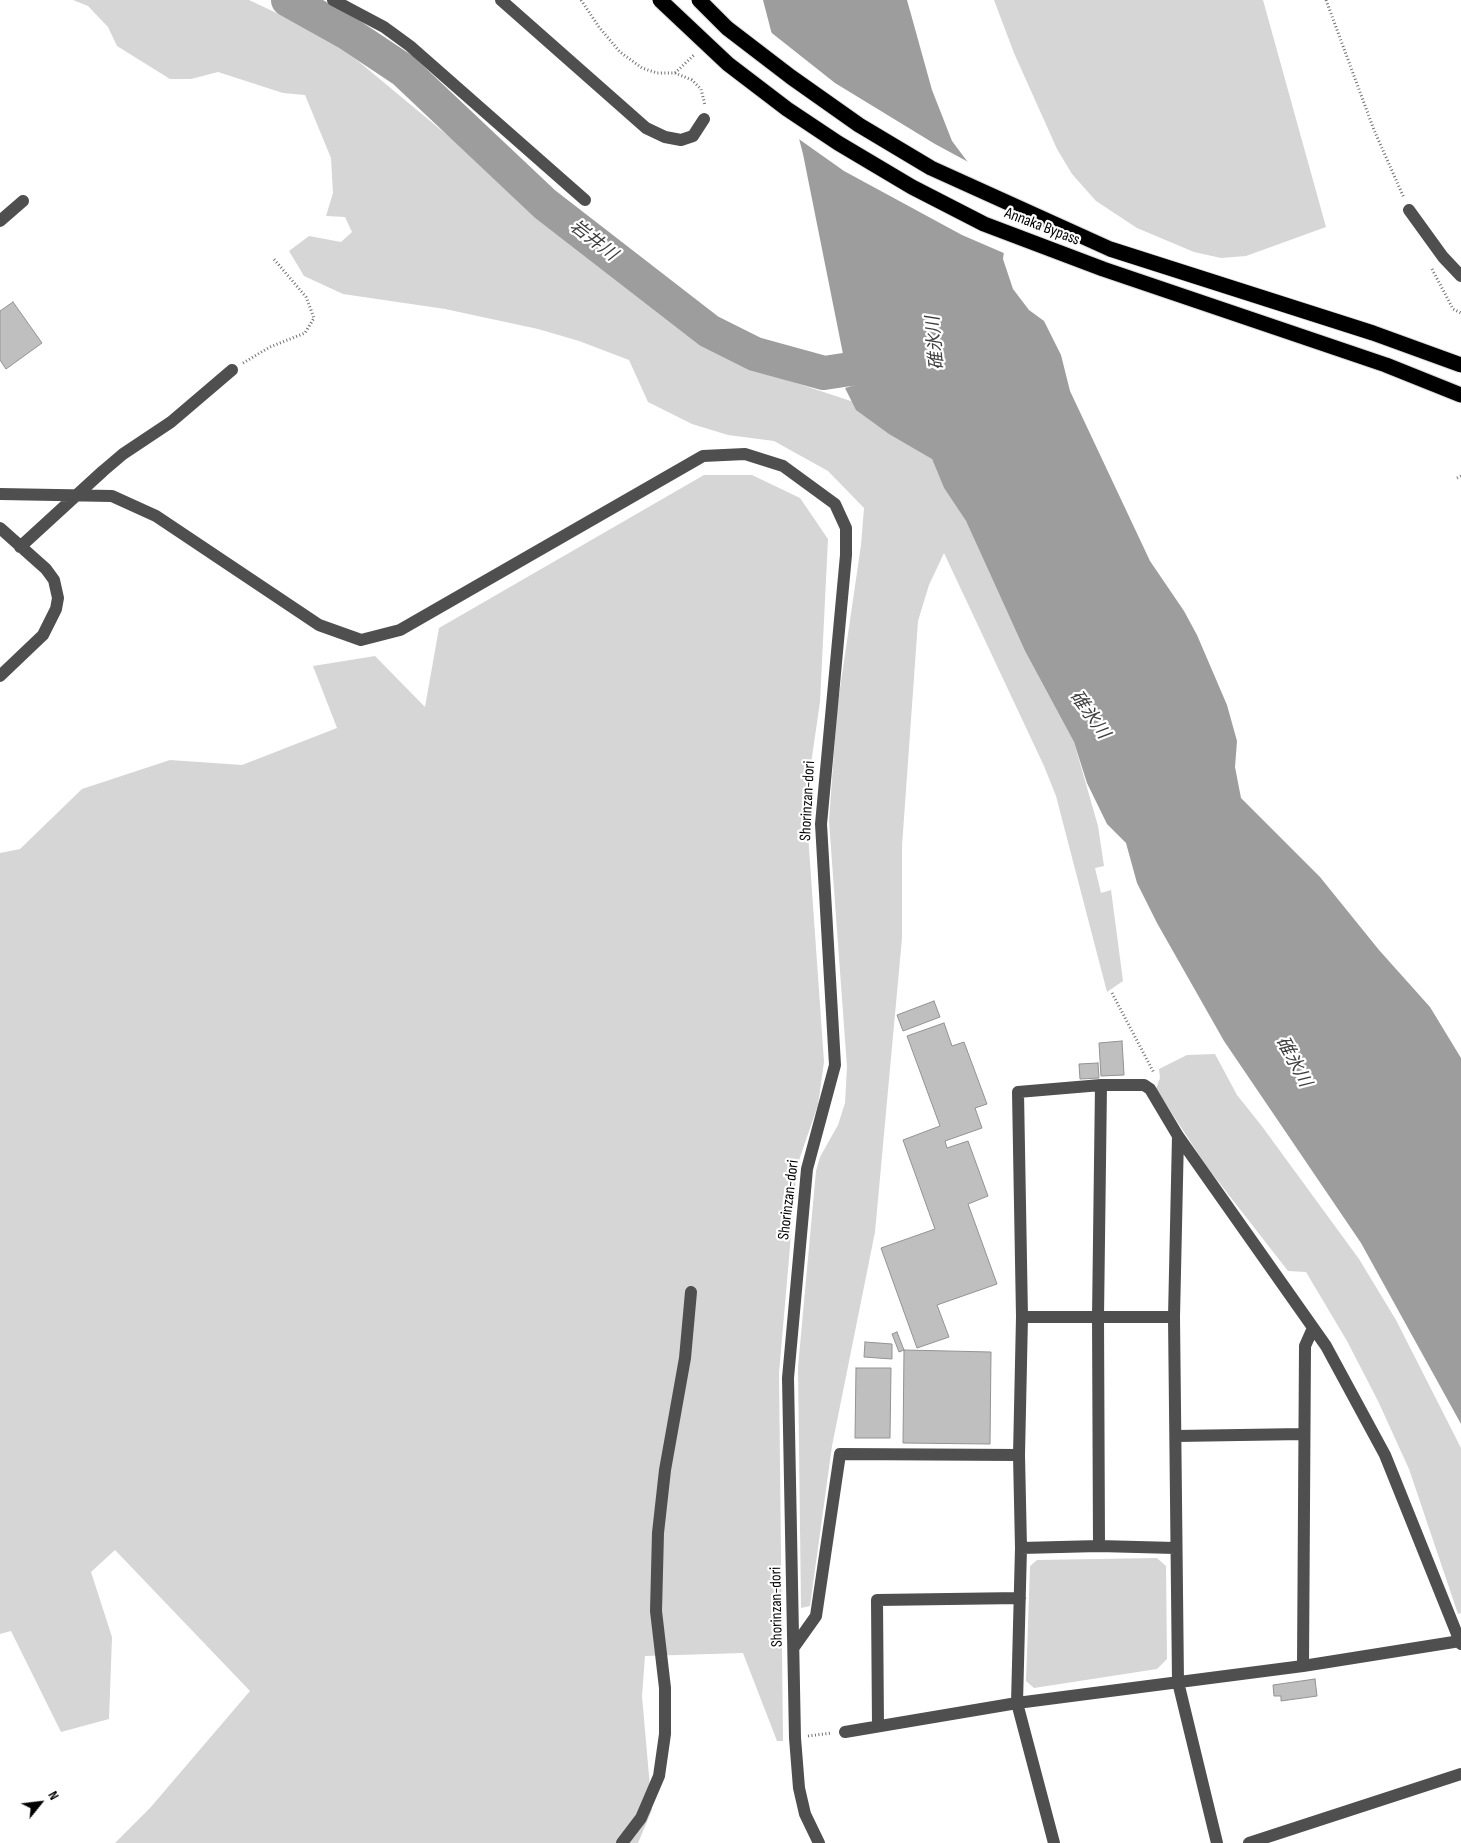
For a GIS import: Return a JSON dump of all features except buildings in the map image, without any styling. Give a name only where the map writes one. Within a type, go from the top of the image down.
[{"type":"highway","name":"Annaka Bypass","points":[[660,0],[728,64],[787,109],[838,143],[912,187],[984,224],[1103,269],[1386,365],[1461,395]]},
{"type":"highway","name":"Annaka Bypass","points":[[699,0],[727,28],[791,78],[859,125],[931,168],[1110,249],[1373,333],[1461,365]]},
{"type":"street","points":[[333,0],[384,27],[410,46],[585,200]]},
{"type":"street","points":[[501,0],[646,128],[665,137],[681,140],[693,136],[704,119]]},
{"type":"street","points":[[0,221],[23,202]]},
{"type":"street","points":[[1409,210],[1443,257],[1461,276]]},
{"type":"street","points":[[20,547],[117,459],[171,422],[232,370]]},
{"type":"street","name":"Shorinzan-dori","points":[[77,496],[112,496],[156,516],[319,625],[361,640],[400,630],[702,456],[745,454],[783,466],[835,504],[846,528],[846,555],[820,824],[835,1065],[807,1169],[788,1378],[799,1788],[805,1814],[819,1843]]},
{"type":"street","points":[[0,494],[77,496]]},
{"type":"street","points":[[0,528],[46,569],[54,580],[58,598],[56,609],[43,635],[0,676]]},
{"type":"street","points":[[1099,1546],[1100,1085]]},
{"type":"street","points":[[845,1732],[1017,1703],[1303,1666],[1460,1643],[1385,1455],[1326,1346],[1178,1136],[1150,1089],[1144,1085],[1100,1085],[1018,1092],[1022,1317],[1021,1548],[1017,1703],[1054,1843]]},
{"type":"street","points":[[1178,1136],[1174,1316],[1177,1436],[1175,1548],[1178,1682],[1217,1843]]},
{"type":"street","points":[[622,1843],[641,1818],[659,1776],[665,1734],[665,1688],[656,1611],[658,1533],[665,1470],[685,1358],[691,1292]]},
{"type":"street","points":[[1022,1317],[1174,1316]]},
{"type":"street","points":[[1303,1666],[1304,1346],[1313,1328]]},
{"type":"street","points":[[1177,1436],[1303,1434]]},
{"type":"street","points":[[794,1648],[816,1616],[840,1454],[1020,1455]]},
{"type":"street","points":[[1021,1548],[1099,1546],[1175,1548]]},
{"type":"street","points":[[878,1726],[877,1600],[1020,1598]]},
{"type":"street","points":[[1249,1843],[1461,1774]]},
{"type":"path","points":[[581,0],[598,27],[620,52],[642,68],[657,73],[675,73],[692,80],[701,89],[706,110],[704,119]]},
{"type":"path","points":[[1326,0],[1374,130],[1409,210]]},
{"type":"path","points":[[232,370],[270,347],[305,333],[314,318],[306,297],[273,258]]},
{"type":"path","points":[[1112,993],[1156,1077],[1150,1089]]},
{"type":"shaded area","points":[[73,0],[249,0],[319,33],[358,61],[441,130],[584,241],[685,327],[772,375],[875,409],[932,459],[944,488],[966,521],[1025,651],[1074,742],[1098,826],[1104,866],[1095,868],[1101,893],[1111,890],[1123,981],[1107,992],[1056,796],[1044,766],[944,553],[929,585],[918,621],[902,846],[902,938],[875,1232],[832,1446],[810,1606],[801,1608],[798,1367],[816,1171],[820,1157],[838,1125],[845,1103],[847,1067],[829,821],[837,709],[861,545],[864,508],[828,471],[774,441],[728,435],[692,424],[648,402],[629,360],[579,341],[538,329],[445,309],[343,294],[304,276],[289,251],[309,236],[341,242],[352,232],[345,217],[326,216],[333,193],[331,158],[305,95],[283,93],[218,72],[191,79],[170,79],[117,46],[108,27],[88,6]]},
{"type":"shaded area","points":[[994,0],[1263,0],[1326,227],[1246,256],[1221,258],[1194,252],[1137,228],[1096,201],[1072,174],[1057,149],[1014,53]]},
{"type":"shaded area","points":[[704,475],[752,475],[800,498],[828,539],[820,702],[807,791],[808,834],[824,1062],[818,1105],[797,1166],[779,1373],[783,1741],[777,1741],[743,1653],[645,1656],[642,1696],[652,1810],[638,1843],[115,1843],[150,1808],[250,1691],[115,1550],[91,1572],[112,1637],[109,1719],[61,1732],[11,1631],[0,1634],[0,853],[20,849],[82,789],[170,760],[242,765],[337,728],[313,666],[375,656],[425,707],[439,628]]},
{"type":"shaded area","points":[[1215,1054],[1237,1095],[1359,1259],[1396,1320],[1461,1448],[1461,1613],[1458,1614],[1409,1469],[1378,1401],[1347,1341],[1306,1272],[1288,1271],[1207,1167],[1156,1089],[1160,1078],[1159,1069],[1187,1055]]},
{"type":"shaded area","points":[[1157,1558],[1166,1566],[1167,1659],[1157,1669],[1034,1688],[1026,1681],[1030,1566],[1037,1560]]},
{"type":"water","name":"碓氷川","points":[[763,0],[907,0],[932,90],[952,141],[1008,221],[1003,259],[1013,289],[1029,310],[1044,321],[1061,355],[1070,391],[1150,561],[1184,611],[1197,635],[1227,705],[1237,741],[1235,767],[1241,798],[1320,877],[1379,950],[1430,1007],[1461,1058],[1461,1424],[1361,1243],[1224,1041],[1157,923],[1137,883],[1126,843],[1107,824],[1087,783],[1074,742],[1025,651],[966,521],[944,488],[932,459],[889,434],[856,410],[845,388],[865,382],[857,368],[843,354],[803,154]]},
{"type":"pier","points":[[768,30],[835,83],[935,144],[972,164],[1010,220],[1006,254],[962,235],[844,171],[796,137]]},
{"type":"waterway","name":"岩井川","points":[[288,0],[349,34],[403,70],[545,204],[709,331],[755,354],[824,373],[857,368],[886,369],[902,375]]}]
